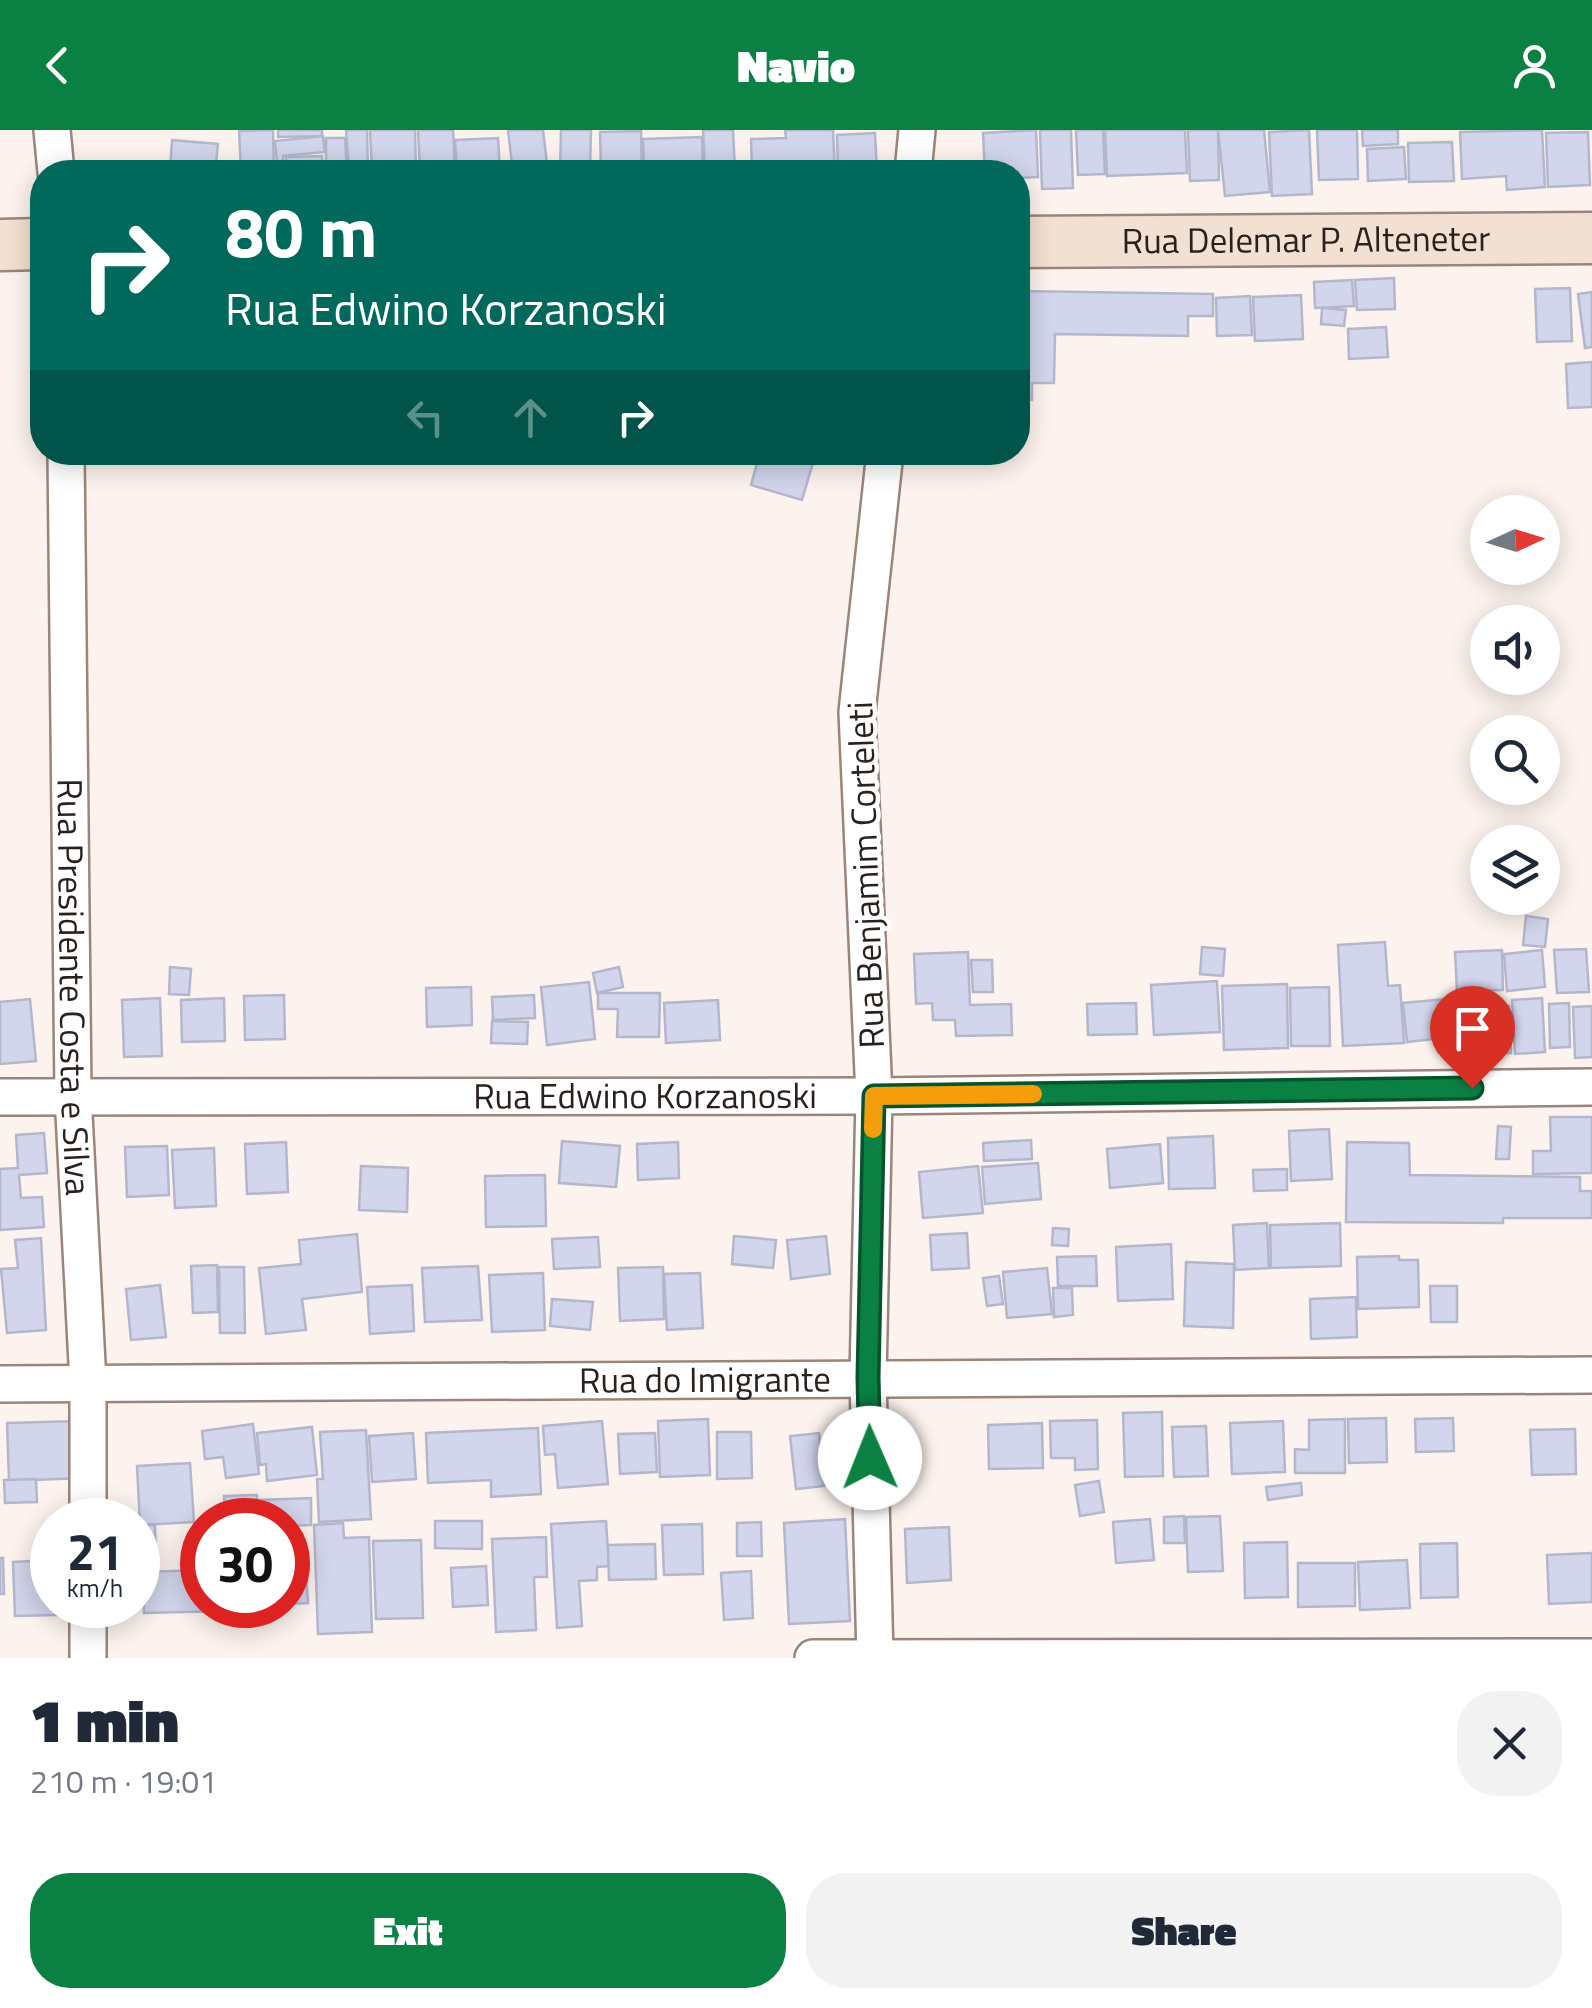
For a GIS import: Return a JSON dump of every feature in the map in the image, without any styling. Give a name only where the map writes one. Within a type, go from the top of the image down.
[{"type":"street","points":[[52,130],[55,160]]},
{"type":"street","points":[[914,160],[917,130]]},
{"type":"street","name":"Rua Delemar P. Alteneter","points":[[1030,242],[1592,238]]},
{"type":"street","points":[[0,244],[30,244]]},
{"type":"street","name":"Rua Presidente Costa e Silva","points":[[66,465],[73,1095],[88,1383],[88,1498]]},
{"type":"street","name":"Rua Benjamim Corteleti","points":[[875,1657],[868,1378],[874,1096],[857,712],[883,465]]},
{"type":"street","name":"Rua Edwino Korzanoski","points":[[0,1097],[874,1096],[1592,1087]]},
{"type":"street","name":"Rua do Imigrante","points":[[0,1384],[1592,1376]]},
{"type":"street","points":[[88,1628],[88,1658]]},
{"type":"street","points":[[813,1658],[1592,1657]]},
{"type":"building","points":[[273,130],[274,160],[240,160],[239,131]]},
{"type":"building","points":[[278,130],[322,130],[322,136],[278,137]]},
{"type":"building","points":[[346,130],[367,130],[368,160],[348,160]]},
{"type":"building","points":[[370,130],[415,130],[416,160],[371,160]]},
{"type":"building","points":[[418,130],[453,130],[454,160],[419,160]]},
{"type":"building","points":[[508,130],[543,130],[547,160],[512,160]]},
{"type":"building","points":[[561,130],[591,130],[590,160],[560,160]]},
{"type":"building","points":[[703,130],[733,130],[734,160],[704,160]]},
{"type":"building","points":[[785,130],[833,130],[834,160],[752,160],[751,139],[786,138]]},
{"type":"building","points":[[1036,130],[1038,177],[1030,177],[1030,160],[984,160],[983,133]]},
{"type":"building","points":[[1040,130],[1071,130],[1073,188],[1042,189]]},
{"type":"building","points":[[1076,130],[1103,130],[1105,174],[1078,175]]},
{"type":"building","points":[[1105,130],[1185,130],[1187,173],[1107,176]]},
{"type":"building","points":[[1188,130],[1218,130],[1219,180],[1190,181]]},
{"type":"building","points":[[1218,130],[1264,130],[1270,192],[1225,196]]},
{"type":"building","points":[[1309,130],[1312,194],[1272,196],[1269,132]]},
{"type":"building","points":[[1317,130],[1357,130],[1358,179],[1319,180]]},
{"type":"building","points":[[1362,130],[1398,130],[1398,144],[1363,146]]},
{"type":"building","points":[[1542,130],[1545,187],[1507,190],[1506,176],[1462,179],[1460,132]]},
{"type":"building","points":[[641,131],[642,160],[601,160],[600,132]]},
{"type":"building","points":[[1588,132],[1590,185],[1548,187],[1546,133]]},
{"type":"building","points":[[875,133],[876,160],[838,160],[837,135]]},
{"type":"building","points":[[323,136],[325,152],[277,160],[275,141]]},
{"type":"building","points":[[702,137],[703,160],[644,160],[643,139]]},
{"type":"building","points":[[326,138],[345,138],[346,160],[326,160]]},
{"type":"building","points":[[498,138],[499,160],[456,160],[455,140]]},
{"type":"building","points":[[172,140],[218,144],[216,160],[171,160]]},
{"type":"building","points":[[1452,142],[1454,181],[1409,182],[1408,143]]},
{"type":"building","points":[[1404,147],[1406,179],[1368,181],[1367,149]]},
{"type":"building","points":[[322,156],[322,160],[286,160],[286,157]]},
{"type":"building","points":[[1394,278],[1395,309],[1357,310],[1355,280]]},
{"type":"building","points":[[1352,280],[1354,306],[1315,308],[1314,282]]},
{"type":"building","points":[[1570,288],[1572,341],[1537,342],[1535,289]]},
{"type":"building","points":[[1030,291],[1213,294],[1213,316],[1188,316],[1188,336],[1055,334],[1054,383],[1032,383],[1032,400]]},
{"type":"building","points":[[1592,292],[1592,347],[1585,348],[1578,294]]},
{"type":"building","points":[[1301,295],[1303,339],[1255,341],[1253,297]]},
{"type":"building","points":[[1250,296],[1252,335],[1217,336],[1216,298]]},
{"type":"building","points":[[1322,308],[1346,310],[1344,326],[1321,324]]},
{"type":"building","points":[[1386,327],[1388,357],[1349,359],[1348,329]]},
{"type":"building","points":[[1592,362],[1592,407],[1568,408],[1566,364]]},
{"type":"building","points":[[756,465],[812,465],[802,500],[751,485]]},
{"type":"building","points":[[1526,916],[1548,919],[1545,947],[1523,945]]},
{"type":"building","points":[[1385,942],[1388,986],[1400,985],[1404,1043],[1343,1046],[1338,945]]},
{"type":"building","points":[[1202,947],[1225,949],[1223,976],[1200,974]]},
{"type":"building","points":[[1586,949],[1589,992],[1557,993],[1554,950]]},
{"type":"building","points":[[1502,950],[1503,990],[1457,991],[1455,952]]},
{"type":"building","points":[[1542,950],[1545,987],[1507,991],[1504,954]]},
{"type":"building","points":[[968,952],[970,1005],[1011,1004],[1012,1035],[956,1036],[955,1020],[933,1020],[932,1003],[916,1004],[914,954]]},
{"type":"building","points":[[971,960],[992,960],[993,992],[973,992]]},
{"type":"building","points":[[170,967],[191,969],[189,995],[169,994]]},
{"type":"building","points":[[619,967],[623,987],[597,993],[593,973]]},
{"type":"building","points":[[1217,981],[1220,1032],[1154,1035],[1151,985]]},
{"type":"building","points":[[589,982],[595,1039],[547,1045],[541,987]]},
{"type":"building","points":[[1287,984],[1288,1048],[1224,1050],[1222,986]]},
{"type":"building","points":[[471,987],[472,1025],[427,1027],[426,988]]},
{"type":"building","points":[[1329,987],[1330,1046],[1291,1046],[1290,988]]},
{"type":"building","points":[[598,993],[660,993],[659,1037],[617,1037],[618,1009],[598,1009]]},
{"type":"building","points":[[284,995],[285,1039],[245,1040],[244,996]]},
{"type":"building","points":[[534,995],[535,1018],[493,1020],[492,997]]},
{"type":"building","points":[[160,998],[162,1056],[124,1057],[122,1000]]},
{"type":"building","points":[[224,998],[225,1041],[182,1042],[181,1000]]},
{"type":"building","points":[[1457,998],[1460,1036],[1407,1042],[1403,1003]]},
{"type":"building","points":[[1542,998],[1545,1052],[1515,1054],[1512,1000]]},
{"type":"building","points":[[30,999],[36,1061],[0,1064],[0,1002]]},
{"type":"building","points":[[718,1000],[720,1040],[666,1043],[664,1003]]},
{"type":"building","points":[[1136,1003],[1137,1034],[1088,1035],[1087,1004]]},
{"type":"building","points":[[1569,1003],[1570,1047],[1550,1048],[1549,1004]]},
{"type":"building","points":[[1509,1006],[1511,1053],[1470,1055],[1468,1007]]},
{"type":"building","points":[[1592,1006],[1592,1057],[1575,1058],[1573,1007]]},
{"type":"building","points":[[492,1021],[528,1022],[527,1044],[491,1043]]},
{"type":"building","points":[[1550,1117],[1592,1117],[1592,1173],[1533,1174],[1533,1151],[1551,1151]]},
{"type":"building","points":[[1498,1126],[1511,1127],[1509,1159],[1496,1159]]},
{"type":"building","points":[[1329,1129],[1332,1179],[1291,1181],[1289,1131]]},
{"type":"building","points":[[44,1133],[47,1173],[19,1175],[21,1198],[42,1197],[44,1227],[0,1230],[0,1169],[18,1168],[16,1135]]},
{"type":"building","points":[[1213,1136],[1215,1188],[1169,1189],[1168,1138]]},
{"type":"building","points":[[1031,1140],[1032,1159],[984,1161],[983,1143]]},
{"type":"building","points":[[562,1141],[620,1146],[616,1187],[559,1183]]},
{"type":"building","points":[[286,1142],[288,1192],[247,1194],[245,1144]]},
{"type":"building","points":[[678,1142],[679,1178],[638,1180],[637,1144]]},
{"type":"building","points":[[1347,1142],[1409,1143],[1410,1175],[1580,1177],[1580,1191],[1592,1191],[1592,1218],[1503,1218],[1503,1223],[1346,1222]]},
{"type":"building","points":[[1160,1144],[1163,1183],[1110,1188],[1107,1149]]},
{"type":"building","points":[[167,1146],[169,1195],[127,1197],[125,1147]]},
{"type":"building","points":[[214,1148],[216,1206],[175,1208],[172,1150]]},
{"type":"building","points":[[1038,1163],[1041,1199],[985,1204],[982,1167]]},
{"type":"building","points":[[361,1166],[408,1168],[407,1212],[359,1210]]},
{"type":"building","points":[[978,1166],[983,1213],[923,1218],[919,1172]]},
{"type":"building","points":[[1287,1169],[1287,1190],[1254,1191],[1253,1170]]},
{"type":"building","points":[[545,1175],[546,1226],[486,1227],[485,1176]]},
{"type":"building","points":[[1267,1223],[1269,1268],[1235,1270],[1233,1225]]},
{"type":"building","points":[[1340,1223],[1341,1266],[1271,1268],[1270,1225]]},
{"type":"building","points":[[1053,1228],[1069,1229],[1068,1246],[1052,1245]]},
{"type":"building","points":[[967,1233],[969,1268],[932,1270],[930,1235]]},
{"type":"building","points":[[357,1234],[362,1292],[302,1299],[306,1330],[266,1334],[259,1268],[301,1264],[299,1240]]},
{"type":"building","points":[[734,1236],[776,1240],[773,1268],[732,1264]]},
{"type":"building","points":[[826,1236],[830,1274],[791,1279],[787,1240]]},
{"type":"building","points":[[598,1237],[600,1267],[554,1269],[552,1239]]},
{"type":"building","points":[[41,1238],[46,1330],[7,1333],[1,1269],[18,1268],[15,1240]]},
{"type":"building","points":[[1171,1244],[1173,1299],[1118,1301],[1116,1247]]},
{"type":"building","points":[[1096,1256],[1097,1286],[1058,1286],[1057,1257]]},
{"type":"building","points":[[1399,1256],[1399,1260],[1418,1260],[1419,1307],[1358,1309],[1357,1257]]},
{"type":"building","points":[[1186,1262],[1234,1264],[1233,1328],[1184,1326]]},
{"type":"building","points":[[217,1265],[218,1312],[193,1313],[191,1266]]},
{"type":"building","points":[[478,1266],[482,1320],[425,1322],[422,1268]]},
{"type":"building","points":[[219,1267],[244,1267],[245,1333],[220,1333]]},
{"type":"building","points":[[663,1267],[664,1319],[620,1321],[618,1268]]},
{"type":"building","points":[[1047,1268],[1052,1314],[1007,1318],[1003,1272]]},
{"type":"building","points":[[543,1273],[545,1330],[492,1332],[489,1275]]},
{"type":"building","points":[[700,1273],[703,1328],[667,1330],[664,1274]]},
{"type":"building","points":[[999,1276],[1003,1304],[987,1306],[983,1278]]},
{"type":"building","points":[[160,1285],[166,1337],[131,1340],[126,1289]]},
{"type":"building","points":[[412,1285],[414,1331],[370,1334],[367,1287]]},
{"type":"building","points":[[1430,1286],[1457,1286],[1457,1322],[1431,1322]]},
{"type":"building","points":[[1053,1288],[1072,1288],[1073,1315],[1054,1317]]},
{"type":"building","points":[[1356,1297],[1357,1337],[1311,1339],[1310,1299]]},
{"type":"building","points":[[552,1299],[593,1302],[590,1330],[550,1326]]},
{"type":"building","points":[[1162,1412],[1163,1476],[1125,1477],[1123,1413]]},
{"type":"building","points":[[1386,1418],[1387,1462],[1349,1463],[1348,1419]]},
{"type":"building","points":[[1453,1418],[1454,1451],[1416,1452],[1415,1419]]},
{"type":"building","points":[[708,1419],[710,1475],[660,1477],[658,1421]]},
{"type":"building","points":[[1345,1419],[1345,1473],[1295,1473],[1295,1449],[1309,1450],[1309,1420]]},
{"type":"building","points":[[1097,1420],[1098,1469],[1075,1470],[1075,1458],[1051,1458],[1050,1421]]},
{"type":"building","points":[[79,1421],[81,1478],[9,1481],[7,1423]]},
{"type":"building","points":[[602,1421],[608,1484],[558,1488],[555,1454],[545,1455],[543,1426]]},
{"type":"building","points":[[1283,1421],[1285,1472],[1232,1474],[1230,1423]]},
{"type":"building","points":[[1042,1423],[1043,1468],[989,1469],[988,1425]]},
{"type":"building","points":[[253,1424],[259,1474],[226,1478],[223,1457],[205,1459],[202,1431]]},
{"type":"building","points":[[1206,1426],[1208,1476],[1174,1477],[1172,1427]]},
{"type":"building","points":[[312,1427],[317,1475],[267,1481],[266,1464],[260,1465],[257,1433]]},
{"type":"building","points":[[538,1428],[541,1494],[491,1497],[491,1480],[428,1483],[426,1433]]},
{"type":"building","points":[[1575,1429],[1576,1474],[1532,1475],[1530,1430]]},
{"type":"building","points":[[366,1430],[371,1519],[319,1522],[317,1479],[323,1479],[320,1432]]},
{"type":"building","points":[[717,1432],[751,1432],[752,1478],[717,1479]]},
{"type":"building","points":[[413,1433],[416,1479],[372,1482],[369,1436]]},
{"type":"building","points":[[655,1433],[657,1472],[620,1474],[618,1434]]},
{"type":"building","points":[[819,1433],[824,1486],[796,1489],[790,1436]]},
{"type":"building","points":[[190,1463],[192,1498],[180,1498],[180,1523],[160,1524],[160,1498],[139,1498],[137,1466]]},
{"type":"building","points":[[36,1479],[37,1498],[30,1498],[30,1502],[5,1503],[4,1480]]},
{"type":"building","points":[[1099,1481],[1104,1512],[1080,1516],[1075,1485]]},
{"type":"building","points":[[1301,1483],[1302,1495],[1268,1500],[1266,1487]]},
{"type":"building","points":[[257,1495],[257,1498],[224,1498]]},
{"type":"building","points":[[1184,1516],[1185,1543],[1164,1543],[1164,1517]]},
{"type":"building","points":[[1220,1516],[1223,1571],[1188,1572],[1186,1517]]},
{"type":"building","points":[[845,1519],[850,1621],[789,1624],[784,1523]]},
{"type":"building","points":[[1150,1519],[1154,1560],[1116,1563],[1113,1522]]},
{"type":"building","points":[[435,1521],[482,1521],[482,1549],[435,1548]]},
{"type":"building","points":[[606,1521],[609,1566],[597,1567],[597,1580],[579,1581],[582,1626],[557,1628],[551,1524]]},
{"type":"building","points":[[761,1522],[762,1556],[737,1556],[737,1523]]},
{"type":"building","points":[[343,1523],[344,1538],[369,1537],[372,1632],[318,1634],[314,1525]]},
{"type":"building","points":[[702,1524],[703,1574],[664,1575],[662,1525]]},
{"type":"building","points":[[949,1527],[951,1580],[907,1583],[905,1529]]},
{"type":"building","points":[[546,1537],[547,1577],[534,1577],[536,1630],[496,1632],[492,1539]]},
{"type":"building","points":[[421,1540],[423,1618],[376,1619],[373,1541]]},
{"type":"building","points":[[1287,1542],[1288,1597],[1245,1598],[1244,1543]]},
{"type":"building","points":[[1457,1543],[1458,1597],[1421,1598],[1420,1544]]},
{"type":"building","points":[[655,1544],[656,1579],[609,1580],[608,1545]]},
{"type":"building","points":[[1592,1553],[1592,1602],[1549,1604],[1547,1555]]},
{"type":"building","points":[[3,1558],[4,1594],[0,1594]]},
{"type":"building","points":[[1407,1560],[1410,1608],[1360,1610],[1358,1562]]},
{"type":"building","points":[[30,1561],[30,1616],[15,1616],[13,1562]]},
{"type":"building","points":[[1298,1563],[1355,1563],[1355,1606],[1298,1607]]},
{"type":"building","points":[[486,1566],[488,1605],[453,1607],[451,1568]]},
{"type":"building","points":[[160,1571],[180,1571],[180,1612],[160,1613]]},
{"type":"building","points":[[751,1571],[753,1618],[724,1620],[721,1573]]},
{"type":"slow traffic","points":[[873,1129],[874,1096],[1033,1094]]},
{"type":"route","points":[[870,1458],[874,1096],[1472,1088]]}]
